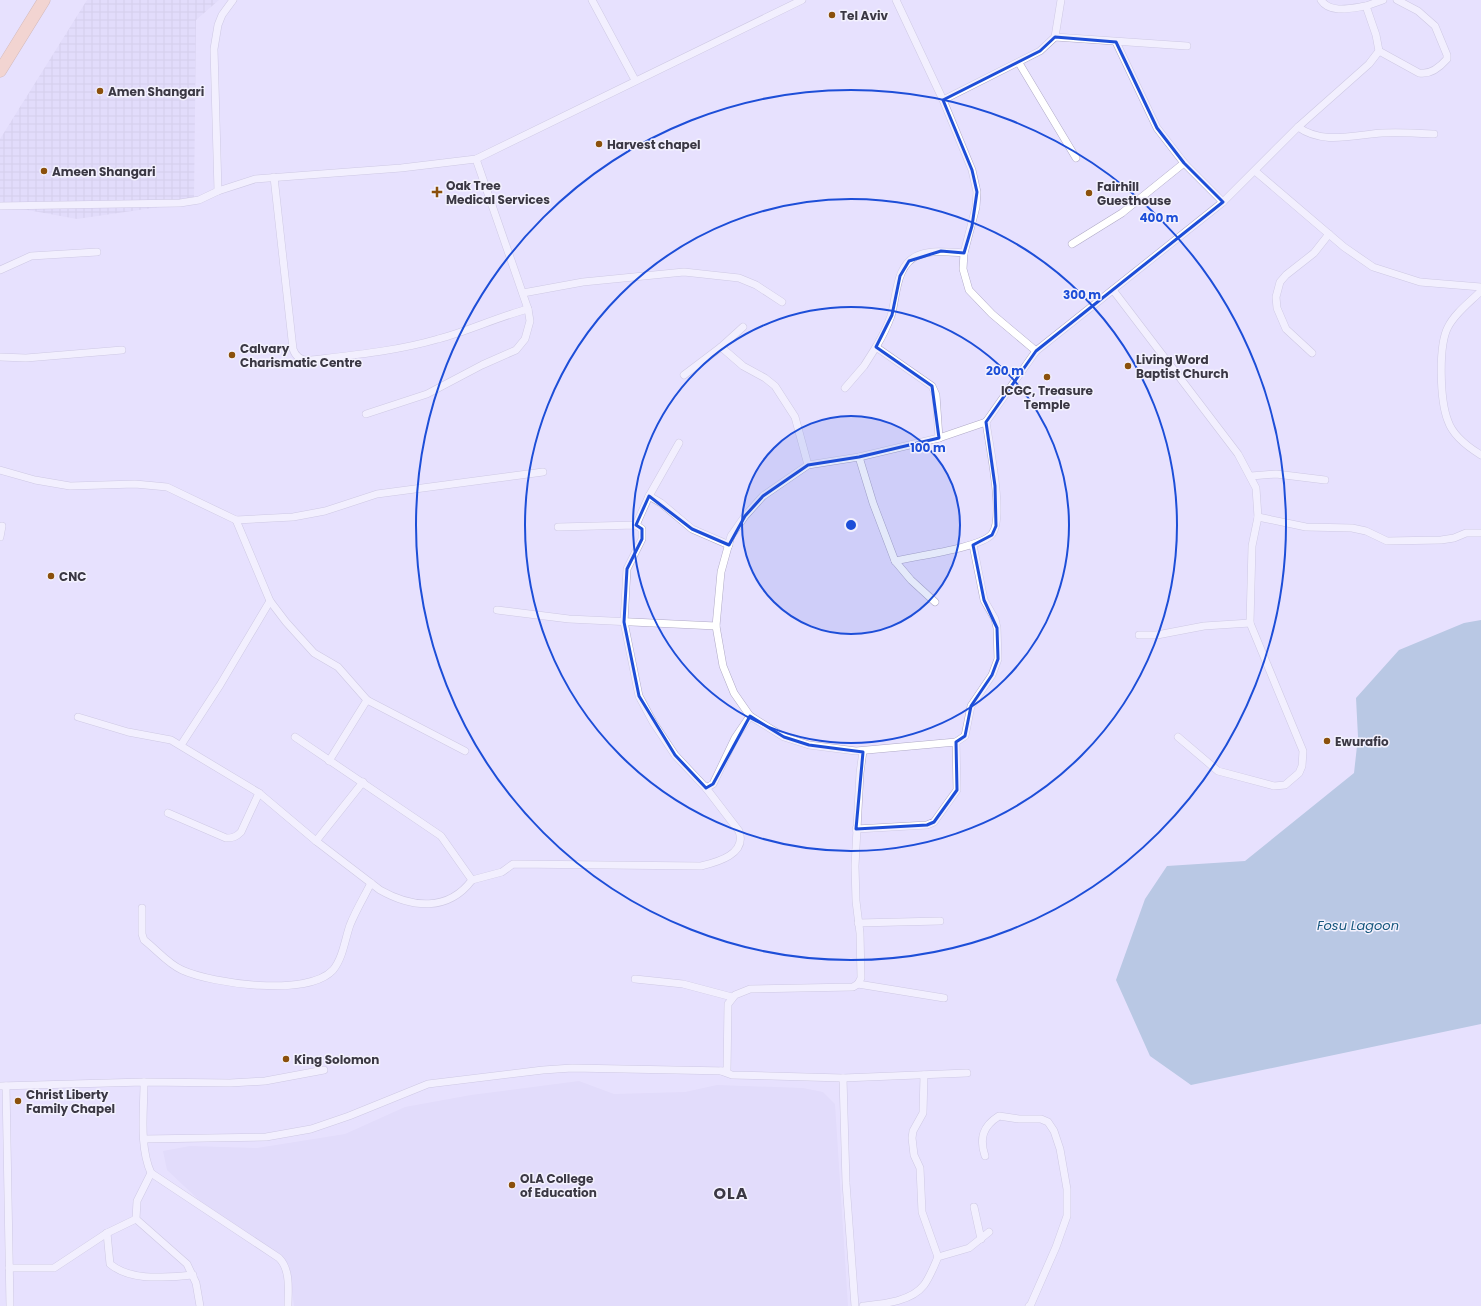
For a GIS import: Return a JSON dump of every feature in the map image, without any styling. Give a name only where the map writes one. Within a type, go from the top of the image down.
[{"type":"highway","points":[[0,71],[44,0]]},
{"type":"street","points":[[218,191],[214,49],[218,25],[222,16],[233,0]]},
{"type":"street","points":[[592,0],[636,80]]},
{"type":"street","points":[[0,206],[55,204],[166,205],[199,200],[218,191],[255,179],[401,168],[476,159],[802,0]]},
{"type":"street","points":[[896,0],[943,100],[972,170],[977,192],[972,226],[964,253],[963,269],[969,290],[992,314],[1036,351]]},
{"type":"street","points":[[943,100],[1019,63],[1040,50],[1055,37],[1061,0]]},
{"type":"street","points":[[1321,0],[1330,8],[1335,9],[1366,6],[1383,0]]},
{"type":"street","points":[[1379,51],[1419,73],[1425,74],[1438,67],[1447,59],[1447,55],[1434,26],[1418,11],[1397,0]]},
{"type":"street","points":[[973,545],[984,600],[995,619],[997,628],[998,659],[992,675],[971,706],[965,736],[956,742],[863,751],[809,745],[784,737],[750,716],[734,693],[723,666],[716,626],[721,572],[731,536],[763,496],[808,465],[859,457],[939,438],[986,422],[1036,351],[1224,202],[1298,127],[1369,64],[1379,51],[1376,34],[1366,6]]},
{"type":"street","points":[[1055,37],[1187,46]]},
{"type":"street","points":[[1116,42],[1157,128],[1184,163],[1224,202]]},
{"type":"street","points":[[1019,63],[1076,158]]},
{"type":"street","points":[[1298,127],[1308,134],[1327,138],[1381,133],[1434,134]]},
{"type":"street","points":[[366,414],[428,394],[482,365],[516,350],[525,339],[530,322],[524,293],[476,159]]},
{"type":"street","points":[[1072,244],[1122,213],[1184,163]]},
{"type":"street","points":[[1255,172],[1329,234],[1373,267],[1420,282],[1481,287]]},
{"type":"street","points":[[274,177],[293,349],[294,354],[299,359],[304,361],[399,348],[438,339],[495,318],[528,309]]},
{"type":"street","points":[[1312,353],[1286,329],[1277,308],[1276,297],[1278,288],[1283,278],[1314,253],[1329,234]]},
{"type":"street","points":[[845,388],[864,366],[876,347],[892,315],[900,276],[909,261],[919,255],[941,251],[964,253]]},
{"type":"street","points":[[0,270],[31,256],[97,252]]},
{"type":"street","points":[[524,293],[583,282],[684,272],[739,278],[756,285],[782,302]]},
{"type":"street","points":[[1113,290],[1238,454],[1256,488],[1258,517],[1252,546],[1250,623],[1303,752],[1302,766],[1299,773],[1285,785],[1274,786],[1218,771],[1178,737]]},
{"type":"street","points":[[1481,291],[1458,313],[1448,327],[1444,344],[1442,381],[1448,421],[1461,441],[1481,455]]},
{"type":"street","points":[[684,375],[721,347],[743,326]]},
{"type":"street","points":[[721,347],[743,366],[765,378],[775,386],[795,417],[808,465]]},
{"type":"street","points":[[876,347],[932,386],[936,396],[939,438]]},
{"type":"street","points":[[0,357],[26,358],[122,350]]},
{"type":"street","points":[[895,561],[973,545],[992,534],[996,526],[997,503],[996,486],[986,422]]},
{"type":"street","points":[[636,525],[649,496],[679,443]]},
{"type":"street","points":[[859,457],[873,503],[895,561],[911,580],[935,602]]},
{"type":"street","points":[[0,470],[36,480],[70,486],[135,484],[167,487],[236,520],[293,517],[325,511],[377,494],[543,472]]},
{"type":"street","points":[[1250,476],[1276,474],[1326,480]]},
{"type":"street","points":[[649,496],[661,503],[692,529],[729,545]]},
{"type":"street","points":[[1258,517],[1306,527],[1352,528],[1366,531],[1387,541],[1442,540],[1454,538],[1466,533],[1481,533]]},
{"type":"street","points":[[236,520],[270,601],[286,622],[314,653],[338,667],[367,700],[464,751]]},
{"type":"street","points":[[78,718],[128,732],[171,740],[181,745],[259,793],[316,841],[371,883],[390,895],[416,903],[433,904],[445,902],[459,894],[472,880],[502,872],[514,864],[537,863],[701,866],[714,863],[731,854],[739,847],[742,839],[739,831],[706,788],[675,755],[652,722],[639,696],[624,622],[627,569],[642,538],[642,529],[636,525],[558,527]]},
{"type":"street","points":[[0,537],[2,526]]},
{"type":"street","points":[[181,745],[220,685],[270,601]]},
{"type":"street","points":[[497,610],[569,619],[716,626]]},
{"type":"street","points":[[1139,635],[1157,635],[1198,627],[1250,623]]},
{"type":"street","points":[[329,761],[367,700]]},
{"type":"street","points":[[706,788],[713,784],[735,738],[750,716]]},
{"type":"street","points":[[295,737],[441,836],[472,880]]},
{"type":"street","points":[[856,829],[927,825],[934,822],[957,790],[956,742]]},
{"type":"street","points":[[144,1139],[251,1138],[285,1135],[349,1116],[428,1084],[543,1070],[572,1068],[727,1071],[728,1004],[732,997],[750,989],[853,987],[858,984],[861,978],[856,901],[856,829],[863,751]]},
{"type":"street","points":[[316,841],[363,782]]},
{"type":"street","points":[[168,813],[226,838],[231,838],[237,836],[241,832],[259,793]]},
{"type":"street","points":[[142,908],[142,934],[144,940],[181,970],[195,975],[220,980],[259,986],[276,986],[308,982],[331,972],[336,965],[350,926],[371,883]]},
{"type":"street","points":[[858,923],[940,921]]},
{"type":"street","points":[[635,979],[705,988],[732,997]]},
{"type":"street","points":[[858,984],[944,998]]},
{"type":"street","points":[[10,1306],[3,1086],[144,1082],[230,1083],[265,1081],[324,1070]]},
{"type":"street","points":[[721,1071],[732,1075],[843,1078],[967,1073]]},
{"type":"street","points":[[924,1075],[923,1113],[913,1132],[912,1138],[914,1155],[920,1168],[922,1212],[938,1258]]},
{"type":"street","points":[[843,1078],[846,1183],[855,1306]]},
{"type":"street","points":[[144,1082],[144,1139],[148,1167],[151,1173],[280,1258],[283,1262],[287,1277],[288,1306]]},
{"type":"street","points":[[985,1156],[981,1145],[983,1131],[989,1123],[999,1116],[1048,1122],[1054,1131],[1060,1149],[1067,1188],[1067,1216],[1032,1305]]},
{"type":"street","points":[[136,1219],[137,1201],[151,1173]]},
{"type":"street","points":[[974,1207],[981,1240]]},
{"type":"street","points":[[9,1268],[54,1268],[107,1233],[136,1219]]},
{"type":"street","points":[[136,1219],[187,1264],[193,1275],[200,1306]]},
{"type":"street","points":[[863,1306],[906,1298],[925,1284],[938,1258],[968,1248],[981,1240],[989,1232]]},
{"type":"street","points":[[107,1233],[110,1264],[114,1267],[143,1276],[193,1275]]},
{"type":"highlighted area","points":[[1055,37],[1116,42],[1157,128],[1184,163],[1223,202],[1036,351],[986,422],[995,486],[996,526],[992,535],[973,545],[984,600],[997,628],[998,659],[992,675],[971,706],[965,736],[956,742],[957,790],[934,822],[927,825],[856,829],[863,752],[809,745],[784,737],[750,716],[713,784],[706,788],[675,755],[639,696],[624,622],[627,569],[642,539],[642,529],[636,525],[649,496],[692,529],[729,545],[745,516],[763,496],[808,465],[859,457],[939,438],[932,386],[876,347],[892,315],[900,276],[909,261],[941,251],[964,253],[972,226],[977,192],[972,170],[943,100],[1040,51]]},
{"type":"shaded area","points":[[87,0],[219,0],[196,20],[194,202],[77,219],[0,205],[0,139]]},
{"type":"shaded area","name":"OLA College of Education","points":[[579,1081],[614,1094],[685,1092],[717,1085],[803,1088],[823,1092],[835,1104],[848,1306],[294,1306],[289,1265],[278,1254],[200,1201],[167,1170],[163,1151],[190,1146],[257,1148],[345,1134],[405,1107],[471,1095]]},
{"type":"water","name":"Fosu Lagoon","points":[[1481,620],[1481,1024],[1191,1085],[1150,1056],[1116,980],[1145,899],[1167,866],[1245,861],[1354,773],[1358,737],[1356,698],[1399,650],[1464,623]]},
{"type":"place","name":"Tel Aviv","points":[[832,15]]},
{"type":"place","name":"Amen Shangari","points":[[100,91]]},
{"type":"place","name":"Harvest chapel","points":[[599,144]]},
{"type":"place","name":"Ameen Shangari","points":[[44,171]]},
{"type":"place","name":"Oak Tree Medical Services","points":[[437,192]]},
{"type":"place","name":"Fairhill Guesthouse","points":[[1089,193]]},
{"type":"place","name":"Calvary Charismatic Centre","points":[[232,355]]},
{"type":"place","name":"Living Word Baptist Church","points":[[1128,366]]},
{"type":"place","name":"ICGC, Treasure Temple","points":[[1047,377]]},
{"type":"place","name":"CNC","points":[[51,576]]},
{"type":"place","name":"Ewurafio","points":[[1327,741]]},
{"type":"place","name":"King Solomon","points":[[286,1059]]},
{"type":"place","name":"Christ Liberty Family Chapel","points":[[18,1101]]},
{"type":"place","name":"OLA College of Education","points":[[512,1185]]},
{"type":"district","name":"OLA","points":[[731,1193]]}]
